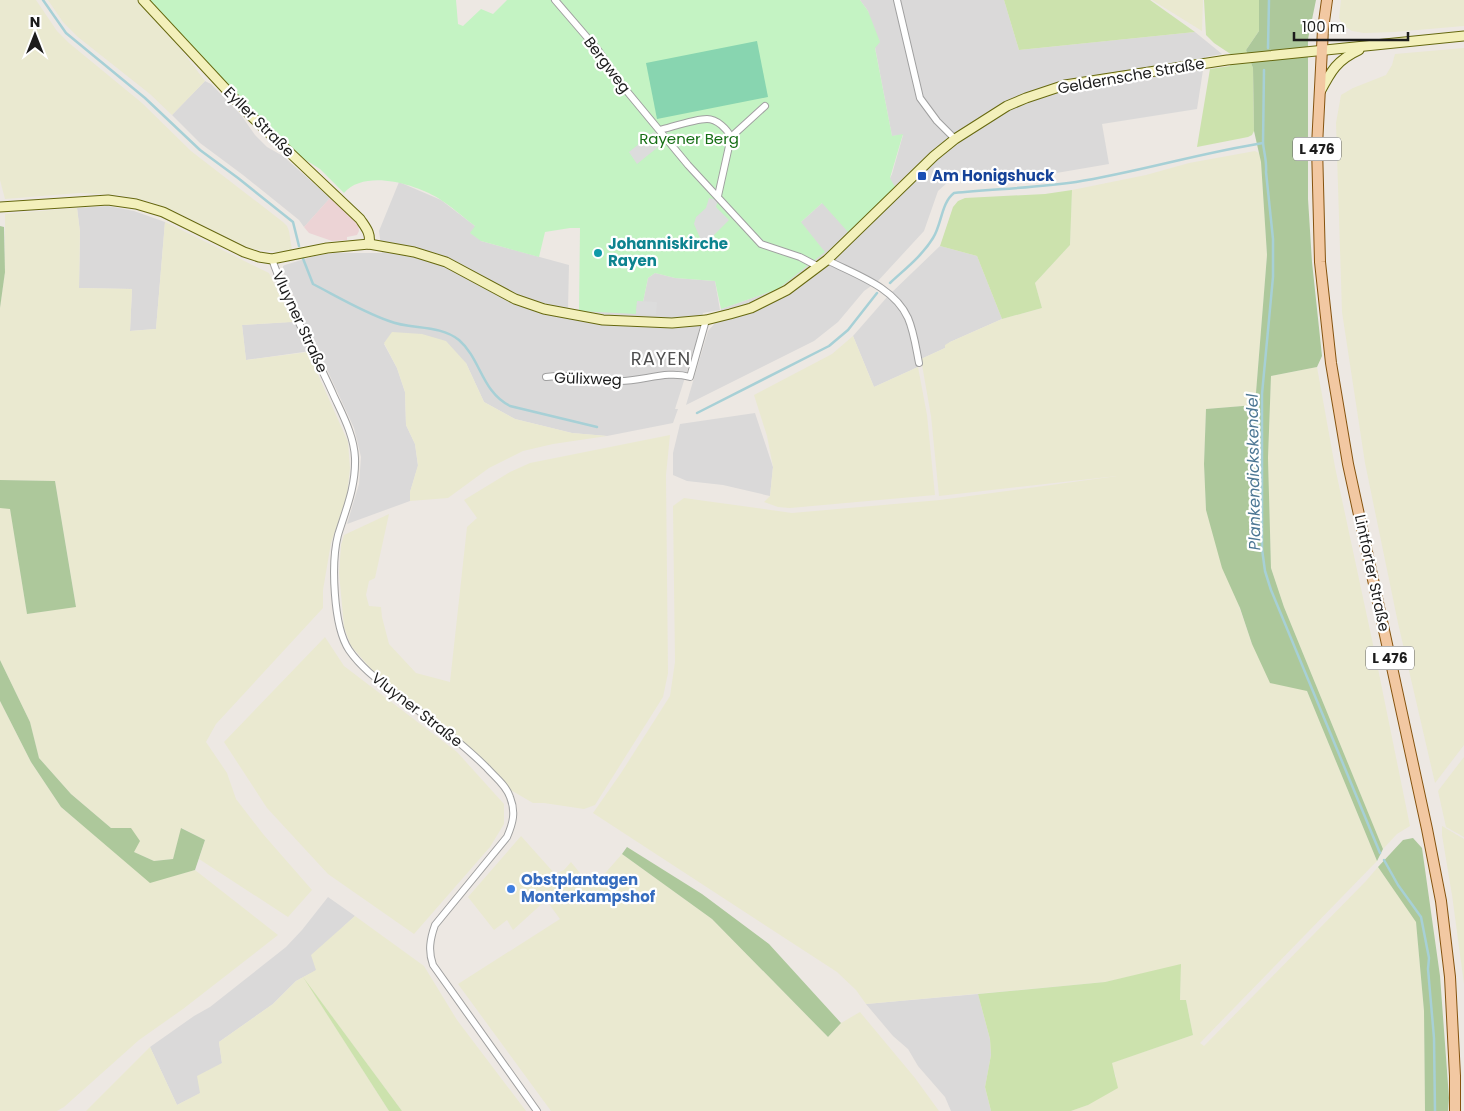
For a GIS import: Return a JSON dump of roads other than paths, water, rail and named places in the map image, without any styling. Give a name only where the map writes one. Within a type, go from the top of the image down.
[{"type":"main road","name":"Eyller Straße","points":[[143,0],[248,114],[360,219],[368,231],[369,244]]},
{"type":"main road","name":"Lintforter Straße","points":[[1326,0],[1317,146],[1320,262],[1331,363],[1348,464],[1441,901],[1450,977],[1455,1111]]},
{"type":"main road","name":"Geldernsche Straße","points":[[0,207],[108,200],[136,204],[164,212],[244,252],[259,257],[272,259],[327,248],[369,244],[414,252],[446,262],[515,299],[544,309],[603,320],[672,323],[706,320],[751,308],[787,290],[827,260],[934,156],[954,140],[1007,106],[1026,98],[1065,85],[1227,60],[1322,50],[1364,48],[1464,36]]},
{"type":"main road","name":"Lintforter Straße","points":[[1320,92],[1337,64],[1348,55],[1364,48]]},
{"type":"street","name":"Bergweg","points":[[555,0],[598,50],[621,84],[688,165],[760,244],[800,257],[819,267]]},
{"type":"street","points":[[897,0],[920,98],[954,140]]},
{"type":"street","points":[[718,196],[731,138],[765,106]]},
{"type":"street","points":[[660,130],[707,119],[715,120],[728,131],[731,138]]},
{"type":"street","name":"Vluyner Straße","points":[[272,259],[287,297],[316,356],[352,438],[355,457],[355,478],[335,551],[338,616],[343,638],[349,650],[368,672],[473,754],[504,786],[510,795],[514,809],[514,819],[507,837],[435,925],[431,936],[430,957],[433,965],[537,1111]]},
{"type":"street","points":[[827,260],[877,286],[891,295],[901,306],[908,319],[919,363]]},
{"type":"street","name":"Gülixweg","points":[[546,377],[561,375],[620,381],[678,374],[690,377],[706,320]]},
{"type":"waterway","points":[[43,0],[66,33],[145,98],[200,150],[293,222],[299,246]]},
{"type":"waterway","name":"Plankendickskendel","points":[[1268,48],[1269,0]]},
{"type":"waterway","name":"Plankendickskendel","points":[[1264,70],[1263,143],[1273,239],[1273,277],[1262,394],[1262,549],[1265,571],[1271,590],[1380,853]]},
{"type":"waterway","points":[[890,283],[929,245],[936,232],[946,202],[954,193],[1076,182],[1263,143]]},
{"type":"waterway","points":[[302,256],[313,284],[379,317],[406,326],[434,329],[459,340],[472,356],[493,392],[500,400],[510,406],[597,427]]},
{"type":"waterway","points":[[697,413],[829,346],[848,330],[877,293]]},
{"type":"waterway","name":"Plankendickskendel","points":[[1384,860],[1398,885],[1421,917],[1429,958],[1428,969],[1434,1038],[1435,1111]]},
{"type":"place","name":"Am Honigshuck","points":[[922,176]]},
{"type":"place","name":"Johanniskirche Rayen","points":[[598,253]]},
{"type":"place","name":"Obstplantagen Monterkampshof","points":[[511,889]]},
{"type":"district","name":"RAYEN","points":[[661,359]]},
{"type":"park label","name":"Rayener Berg","points":[[689,139]]}]
